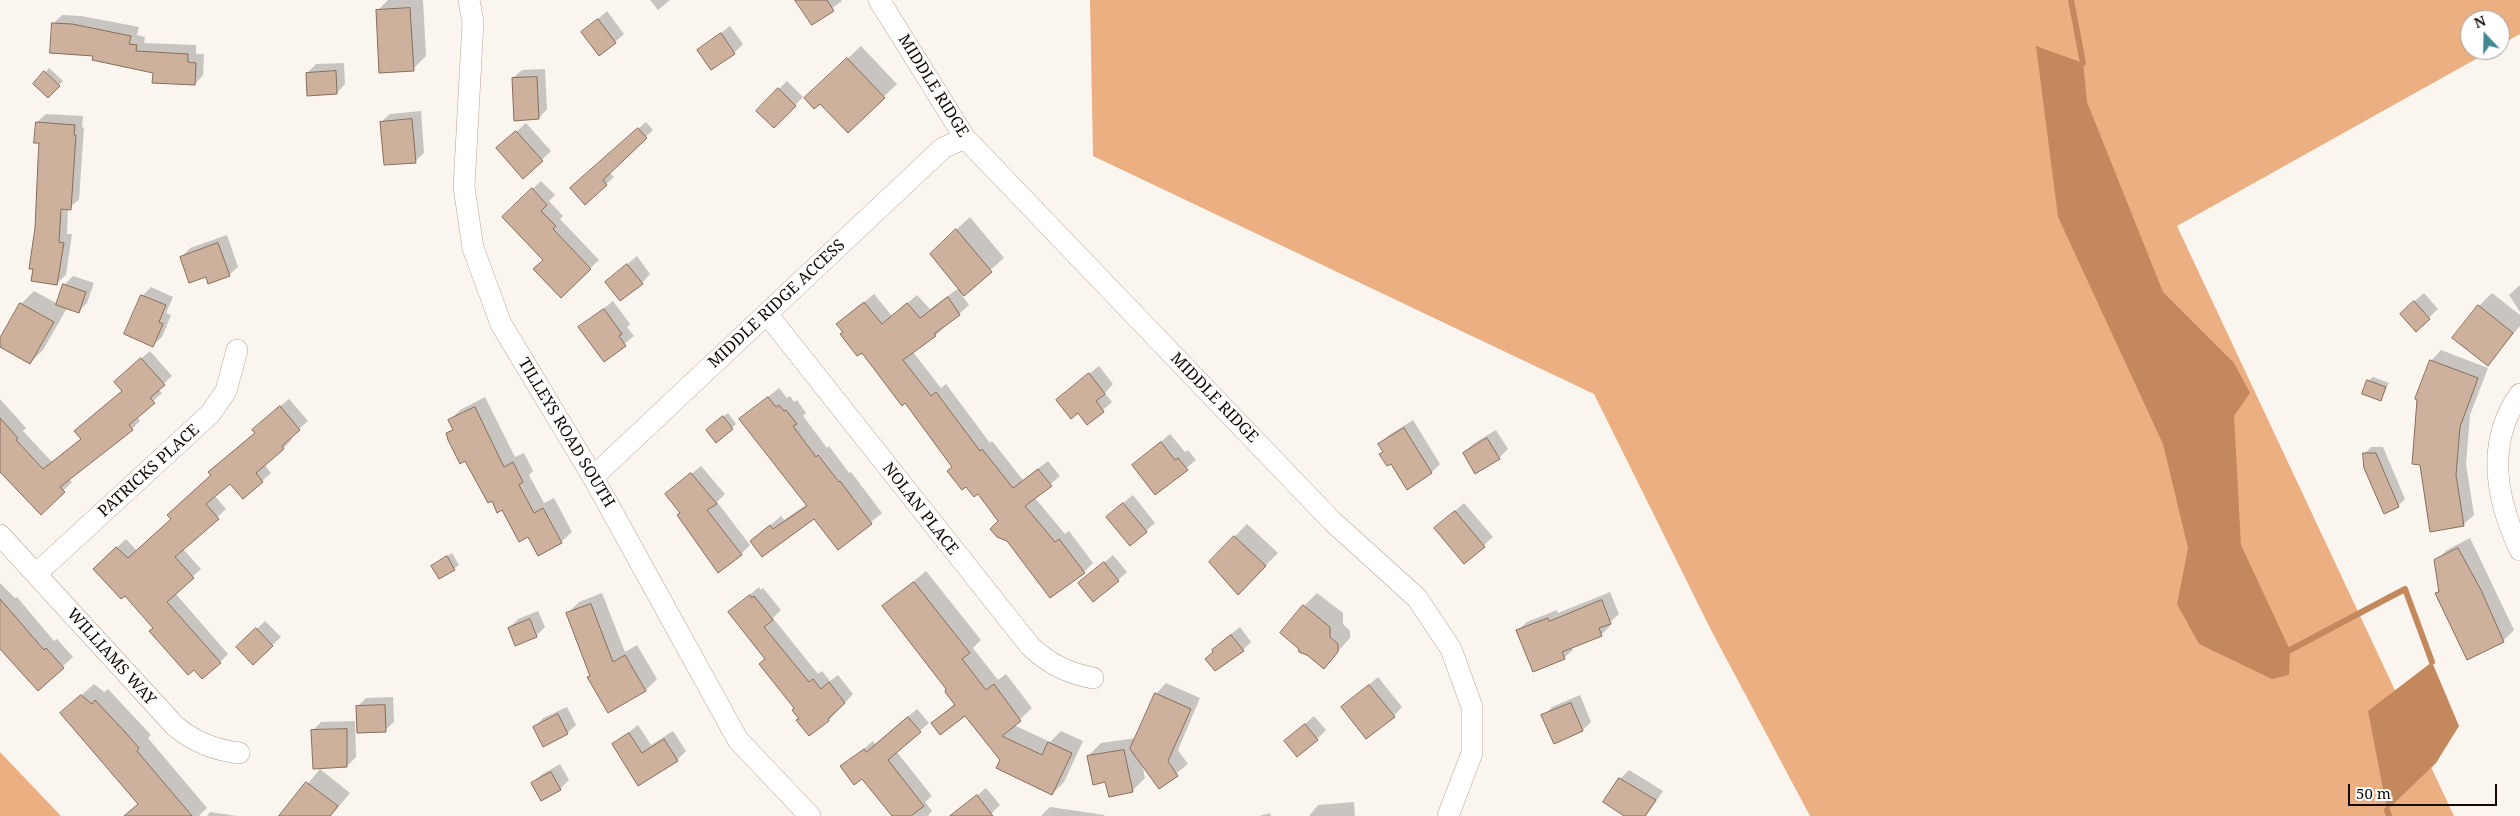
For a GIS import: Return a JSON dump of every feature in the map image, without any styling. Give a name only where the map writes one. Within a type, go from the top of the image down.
[{"type":"street","name":"TILLEYS ROAD SOUTH","points":[[469,0],[473,22],[464,187],[473,248],[501,324],[594,476],[738,740],[810,816]]},
{"type":"street","name":"MIDDLE RIDGE","points":[[879,0],[964,138],[1332,521],[1417,598],[1450,649],[1472,707],[1472,753],[1448,816]]},
{"type":"street","name":"MIDDLE RIDGE ACCESS","points":[[594,476],[942,148],[964,138]]},
{"type":"street","name":"NOLAN PLACE","points":[[767,314],[1030,646],[1050,663],[1064,670],[1093,678]]},
{"type":"street","name":"PATRICKS PLACE","points":[[36,574],[210,414],[229,384],[237,350]]},
{"type":"street","points":[[2520,394],[2505,425],[2500,442],[2497,476],[2502,503],[2520,550]]},
{"type":"street","name":"WILLIAMS WAY","points":[[0,535],[175,726],[198,742],[212,748],[239,753]]},
{"type":"shaded area","points":[[1090,0],[2520,0],[2520,34],[2510,40],[2510,10],[2460,10],[2460,60],[2474,60],[2177,226],[2454,816],[1810,816],[1711,630],[1594,394],[1093,156]]},
{"type":"shaded area","points":[[2036,46],[2083,63],[2087,102],[2163,292],[2234,363],[2250,393],[2234,416],[2241,545],[2290,650],[2289,675],[2272,679],[2199,644],[2177,604],[2188,548],[2163,444],[2058,217]]},
{"type":"shaded area","points":[[2432,662],[2459,726],[2436,763],[2387,810],[2368,711]]},
{"type":"shaded area","points":[[0,752],[61,816],[0,816]]},
{"type":"building","points":[[795,0],[827,0],[834,11],[812,25]]},
{"type":"building","points":[[410,8],[414,71],[379,73],[376,10]]},
{"type":"building","points":[[598,19],[616,43],[599,56],[581,32]]},
{"type":"building","points":[[52,23],[72,24],[131,36],[129,44],[137,45],[136,51],[188,54],[188,62],[196,63],[195,85],[152,83],[153,73],[92,60],[93,56],[50,53]]},
{"type":"building","points":[[721,33],[735,54],[711,70],[697,50]]},
{"type":"building","points":[[847,58],[885,98],[848,133],[820,104],[814,109],[804,98]]},
{"type":"building","points":[[44,71],[60,86],[48,98],[33,84]]},
{"type":"building","points":[[336,71],[337,94],[307,96],[306,73]]},
{"type":"building","points":[[537,77],[539,119],[514,121],[512,78]]},
{"type":"building","points":[[778,88],[796,106],[774,128],[756,111]]},
{"type":"building","points":[[412,119],[416,163],[384,165],[380,122]]},
{"type":"building","points":[[36,122],[75,125],[71,210],[61,209],[59,242],[64,243],[57,285],[31,281],[33,269],[29,269],[35,228],[39,143],[34,143]]},
{"type":"building","points":[[638,128],[647,138],[603,180],[607,185],[585,205],[570,188]]},
{"type":"building","points":[[516,131],[543,161],[523,179],[496,148]]},
{"type":"building","points":[[532,188],[547,205],[541,211],[556,226],[553,229],[591,269],[561,298],[533,269],[543,260],[502,217]]},
{"type":"building","points":[[956,229],[992,272],[964,296],[930,254]]},
{"type":"building","points":[[218,243],[230,276],[208,284],[206,277],[189,283],[180,257]]},
{"type":"building","points":[[627,264],[643,284],[620,301],[605,282]]},
{"type":"building","points":[[63,284],[86,292],[79,313],[56,305]]},
{"type":"building","points":[[141,295],[166,305],[159,322],[163,324],[153,347],[124,334]]},
{"type":"building","points":[[948,297],[960,315],[934,334],[936,336],[903,360],[931,396],[936,392],[980,451],[982,449],[1013,488],[1038,469],[1052,486],[1025,506],[1055,542],[1059,539],[1085,573],[1050,598],[1007,541],[997,537],[990,529],[998,521],[978,494],[974,497],[966,487],[962,490],[947,471],[952,467],[905,403],[902,406],[862,353],[857,356],[840,334],[843,332],[836,324],[864,302],[882,324],[907,303],[920,318]]},
{"type":"building","points":[[2414,301],[2430,319],[2416,332],[2400,314]]},
{"type":"building","points":[[20,303],[54,322],[30,364],[0,347],[0,338]]},
{"type":"building","points":[[2478,305],[2513,333],[2488,366],[2452,338]]},
{"type":"building","points":[[604,309],[622,334],[619,336],[626,346],[604,362],[578,327]]},
{"type":"building","points":[[141,358],[165,385],[150,398],[155,403],[129,425],[133,430],[60,487],[65,492],[41,515],[0,472],[0,418],[18,438],[16,440],[43,469],[81,439],[74,431],[122,391],[114,382]]},
{"type":"building","points":[[2430,360],[2478,378],[2460,427],[2456,475],[2464,526],[2430,532],[2420,465],[2412,464],[2417,400],[2415,399]]},
{"type":"building","points":[[1089,373],[1105,394],[1096,401],[1104,412],[1087,425],[1078,413],[1071,419],[1056,400]]},
{"type":"building","points":[[2367,380],[2386,387],[2381,401],[2362,394]]},
{"type":"building","points":[[768,397],[776,407],[779,405],[784,411],[786,410],[797,424],[793,426],[816,457],[818,455],[840,481],[872,524],[838,550],[814,519],[762,557],[750,541],[770,525],[773,529],[807,506],[739,419]]},
{"type":"building","points":[[280,406],[300,430],[282,446],[284,449],[256,473],[263,482],[243,499],[230,484],[206,504],[219,519],[175,557],[194,578],[167,602],[221,663],[202,679],[194,670],[188,675],[149,631],[153,628],[125,596],[121,599],[93,569],[116,547],[128,558],[171,519],[167,515],[211,475],[208,472],[255,433],[252,430]]},
{"type":"building","points":[[475,407],[504,467],[513,462],[523,482],[519,485],[534,513],[543,508],[562,543],[538,556],[528,537],[519,542],[502,510],[497,513],[492,501],[488,503],[465,461],[460,464],[448,440],[446,433],[453,430],[448,420]]},
{"type":"building","points":[[723,416],[733,429],[716,443],[706,430]]},
{"type":"building","points":[[1404,428],[1432,473],[1407,490],[1391,464],[1387,466],[1379,454],[1383,452],[1378,444]]},
{"type":"building","points":[[1487,438],[1500,459],[1475,474],[1463,453]]},
{"type":"building","points":[[1161,442],[1175,460],[1178,458],[1188,470],[1155,495],[1132,465]]},
{"type":"building","points":[[2363,453],[2376,453],[2399,507],[2384,514],[2364,468]]},
{"type":"building","points":[[691,473],[717,504],[707,510],[742,555],[718,573],[677,515],[680,513],[665,494]]},
{"type":"building","points":[[1123,503],[1147,532],[1130,546],[1106,517]]},
{"type":"building","points":[[1455,511],[1485,547],[1464,564],[1434,528]]},
{"type":"building","points":[[1234,536],[1266,566],[1238,595],[1209,562]]},
{"type":"building","points":[[2458,548],[2481,590],[2504,642],[2467,660],[2435,593],[2439,592],[2434,560]]},
{"type":"building","points":[[447,556],[455,570],[439,579],[431,566]]},
{"type":"building","points":[[1104,562],[1119,581],[1093,602],[1078,583]]},
{"type":"building","points":[[914,582],[970,653],[962,659],[986,690],[994,684],[1021,721],[1002,736],[1042,755],[1048,742],[1072,753],[1052,795],[996,768],[1000,760],[965,716],[940,735],[931,723],[955,705],[945,692],[946,689],[882,606]]},
{"type":"building","points":[[750,595],[752,598],[754,596],[773,620],[764,627],[809,682],[813,679],[821,689],[829,682],[845,703],[828,719],[829,721],[809,736],[796,720],[799,719],[792,710],[794,708],[759,664],[765,659],[728,612]]},
{"type":"building","points":[[0,599],[44,650],[46,648],[64,668],[38,691],[0,649]]},
{"type":"building","points":[[1602,600],[1611,624],[1599,628],[1602,636],[1562,652],[1565,659],[1533,672],[1516,630],[1548,618],[1549,621]]},
{"type":"building","points":[[591,604],[613,662],[625,655],[646,691],[608,713],[587,677],[590,676],[566,613]]},
{"type":"building","points":[[1303,605],[1330,627],[1330,637],[1338,644],[1338,652],[1324,669],[1307,655],[1299,652],[1298,648],[1280,633]]},
{"type":"building","points":[[530,619],[537,637],[515,646],[508,628]]},
{"type":"building","points":[[256,628],[273,646],[253,665],[236,647]]},
{"type":"building","points":[[1231,635],[1244,651],[1215,671],[1205,659],[1213,652],[1212,650]]},
{"type":"building","points":[[1369,685],[1395,717],[1366,739],[1341,707]]},
{"type":"building","points":[[1155,693],[1191,709],[1168,761],[1178,776],[1159,789],[1130,749]]},
{"type":"building","points":[[81,695],[92,704],[95,700],[126,733],[139,748],[137,751],[192,816],[124,816],[138,804],[60,713]]},
{"type":"building","points":[[1571,703],[1583,731],[1554,744],[1541,715]]},
{"type":"building","points":[[385,705],[386,732],[357,733],[356,706]]},
{"type":"building","points":[[558,714],[568,734],[543,747],[533,727]]},
{"type":"building","points":[[908,717],[921,732],[888,760],[924,806],[911,816],[892,816],[862,779],[854,785],[840,766],[864,749],[866,752]]},
{"type":"building","points":[[1305,724],[1318,740],[1297,757],[1284,741]]},
{"type":"building","points":[[347,729],[347,767],[313,769],[311,730]]},
{"type":"building","points":[[629,733],[642,753],[664,739],[678,761],[638,786],[612,744]]},
{"type":"building","points":[[1124,750],[1133,792],[1109,797],[1105,782],[1093,785],[1087,756]]},
{"type":"building","points":[[551,772],[561,790],[541,801],[531,783]]},
{"type":"building","points":[[1619,778],[1656,800],[1645,816],[1624,816],[1603,802]]},
{"type":"building","points":[[306,782],[338,806],[330,816],[279,816]]},
{"type":"building","points":[[977,795],[993,816],[950,816]]},
{"type":"waterway","points":[[2071,0],[2083,63]]},
{"type":"waterway","points":[[2290,650],[2405,589],[2432,662]]},
{"type":"waterway","points":[[2387,810],[2389,816]]}]
